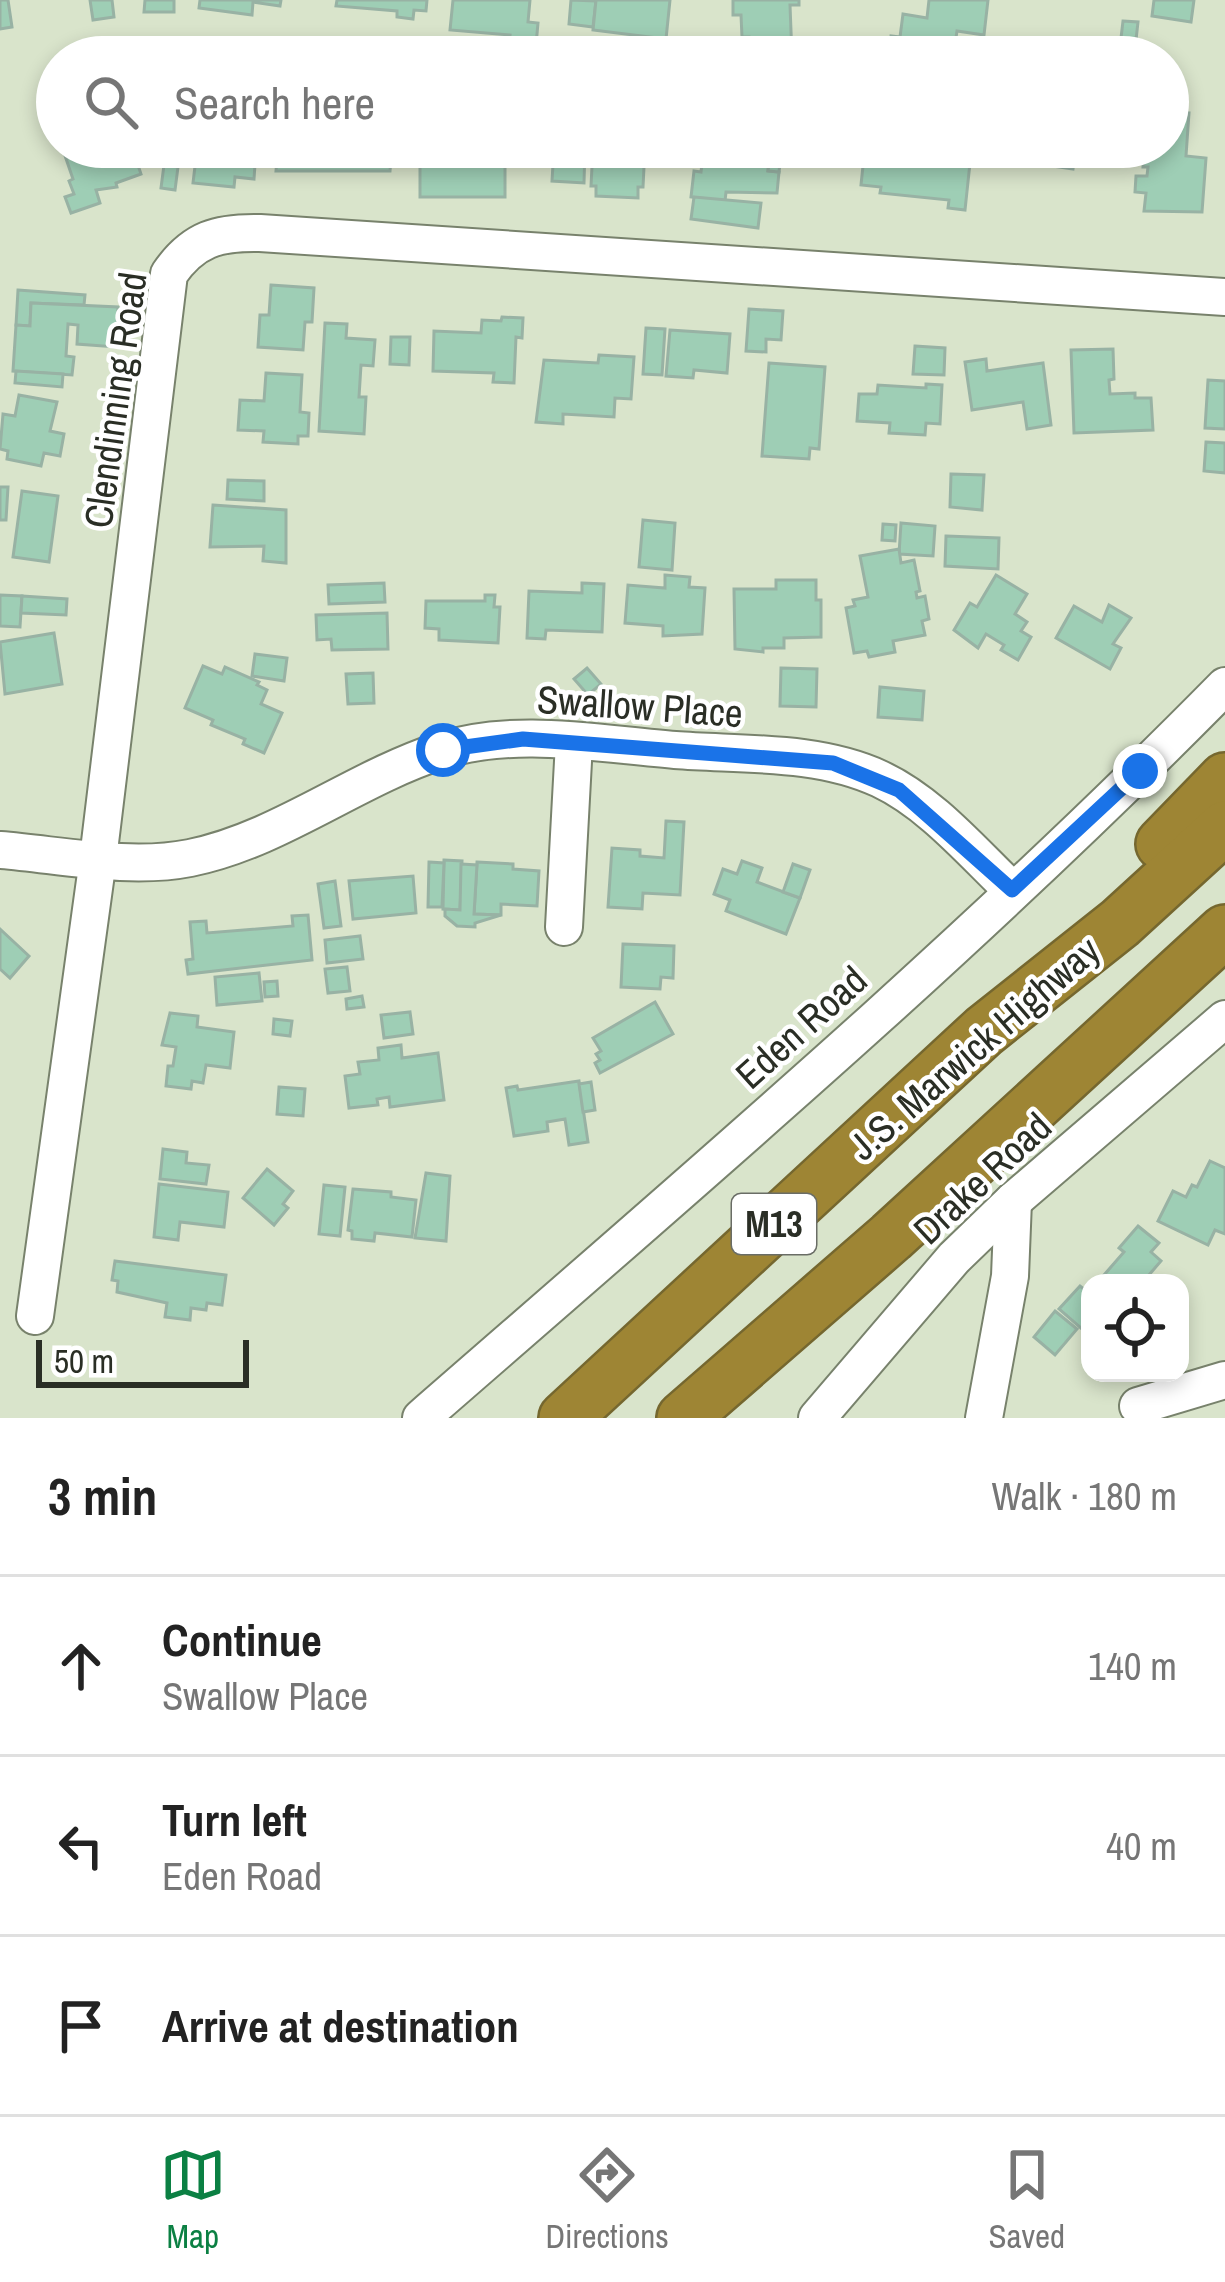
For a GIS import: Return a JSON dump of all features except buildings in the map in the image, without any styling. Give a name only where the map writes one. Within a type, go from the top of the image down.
[{"type":"highway","points":[[984,1031],[1225,778]]},
{"type":"highway","name":"J.S. Marwick Highway","points":[[565,1418],[984,1031],[1120,923],[1225,827]]},
{"type":"highway","name":"J.S. Marwick Highway","points":[[891,1238],[1225,931]]},
{"type":"highway","points":[[727,1418],[891,1238]]},
{"type":"highway","name":"M13","points":[[683,1418],[891,1238]]},
{"type":"street","name":"Clendinning Road","points":[[35,1316],[98,859],[169,274],[183,254],[199,241],[226,232],[260,233],[1225,297]]},
{"type":"street","name":"Eden Road","points":[[422,1418],[709,1167],[1012,890],[1225,686]]},
{"type":"street","name":"Swallow Place","points":[[0,850],[139,862],[195,858],[277,827],[443,750],[523,739],[833,763],[899,790],[1012,890]]},
{"type":"street","points":[[563,927],[574,743]]},
{"type":"street","name":"Drake Road","points":[[817,1418],[954,1258],[1012,1201],[1225,1019]]},
{"type":"street","points":[[984,1418],[1010,1276],[1012,1201]]},
{"type":"street","points":[[1138,1406],[1225,1380]]},
{"type":"route","points":[[443,750],[523,739],[833,763],[899,790],[1012,890],[1140,771]]}]
